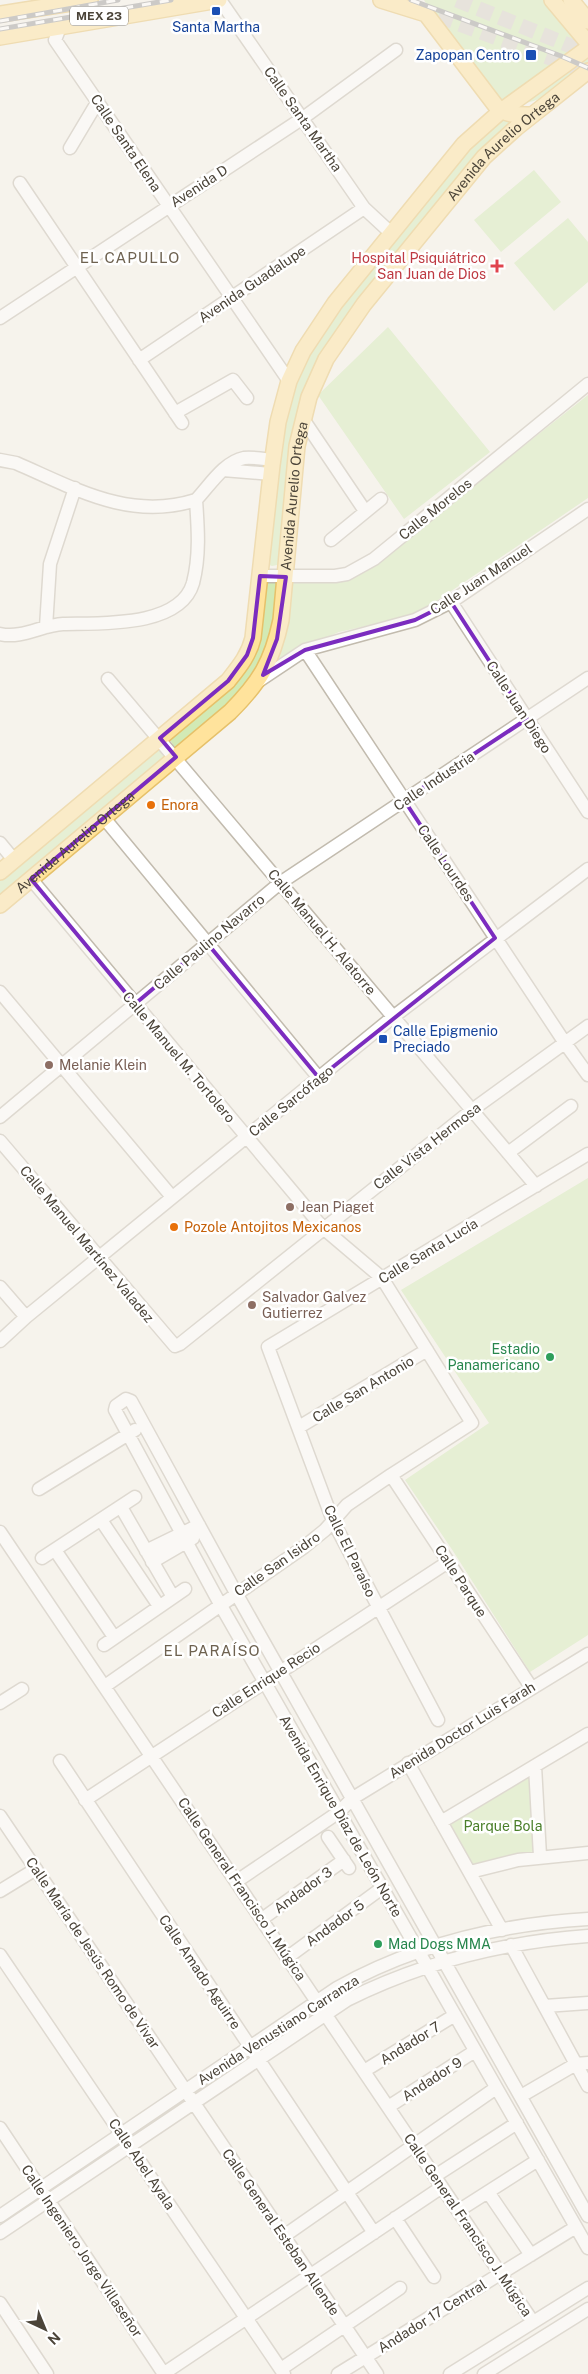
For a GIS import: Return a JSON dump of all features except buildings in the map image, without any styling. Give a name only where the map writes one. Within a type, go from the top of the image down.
[{"type":"main road","points":[[0,13],[47,0]]},
{"type":"main road","name":"MEX 23","points":[[0,13],[90,0]]},
{"type":"main road","name":"MEX 23","points":[[0,36],[193,0]]},
{"type":"main road","points":[[381,0],[426,14]]},
{"type":"main road","points":[[416,0],[501,111],[513,115],[532,115]]},
{"type":"main road","points":[[552,0],[588,44]]},
{"type":"main road","points":[[571,0],[588,21]]},
{"type":"main road","points":[[0,36],[216,1]]},
{"type":"main road","name":"Avenida Aurelio Ortega","points":[[0,872],[228,681],[247,655],[253,638],[272,466],[280,414],[289,381],[303,351],[335,303],[464,144],[501,111],[588,48]]},
{"type":"main road","name":"Avenida Aurelio Ortega","points":[[0,905],[230,712],[258,682],[277,639],[282,620],[297,446],[309,397],[317,377],[351,321],[484,157],[532,115],[588,71]]},
{"type":"street","name":"Calle Santa Martha","points":[[216,1],[303,118],[364,208],[391,234]]},
{"type":"street","name":"Calle Santa Elena","points":[[60,27],[56,40],[289,381]]},
{"type":"street","name":"Avenida D","points":[[2,313],[76,267],[303,118],[396,50]]},
{"type":"street","points":[[70,148],[98,101]]},
{"type":"street","points":[[20,184],[178,418],[233,380],[247,398]]},
{"type":"street","name":"Avenida Guadalupe","points":[[139,360],[364,208]]},
{"type":"street","name":"Calle Morelos","points":[[260,576],[335,576],[347,574],[367,564],[588,384]]},
{"type":"street","points":[[304,419],[365,511]]},
{"type":"street","points":[[0,460],[16,463],[113,503],[135,507],[178,506],[196,500],[223,470],[235,461],[246,458],[272,466]]},
{"type":"street","points":[[223,470],[272,466]]},
{"type":"street","points":[[46,628],[50,564],[75,488]]},
{"type":"street","points":[[331,540],[381,498]]},
{"type":"street","points":[[0,634],[25,633],[58,624],[137,622],[160,614],[179,603],[192,585],[199,544],[196,500]]},
{"type":"street","name":"Calle Juan Manuel","points":[[258,682],[305,650],[415,620],[450,602],[587,512]]},
{"type":"street","name":"Calle Juan Diego","points":[[450,602],[588,812]]},
{"type":"street","name":"Calle Lourdes","points":[[305,650],[588,1075]]},
{"type":"street","name":"Calle Industria","points":[[280,883],[588,678]]},
{"type":"street","name":"Calle Manuel H. Alatorre","points":[[108,679],[160,738],[536,1186]]},
{"type":"street","points":[[104,818],[319,1078]]},
{"type":"street","points":[[0,843],[14,860]]},
{"type":"street","name":"Calle Sarcófago","points":[[0,1341],[26,1317],[394,1017],[588,868]]},
{"type":"street","name":"Calle Manuel M. Tortolero","points":[[31,880],[323,1228],[382,1278],[472,1423]]},
{"type":"street","name":"Calle Paulino Navarro","points":[[0,1117],[280,883]]},
{"type":"street","points":[[0,992],[172,1197]]},
{"type":"street","name":"Calle Vista Hermosa","points":[[175,1346],[180,1344],[472,1110],[588,1026]]},
{"type":"street","points":[[508,1153],[571,1106]]},
{"type":"street","name":"Calle Manuel Martínez Valadez","points":[[0,1140],[175,1346]]},
{"type":"street","name":"Calle Santa Lucía","points":[[268,1347],[588,1154]]},
{"type":"street","points":[[0,1287],[26,1317]]},
{"type":"street","name":"Calle El Paraíso","points":[[268,1347],[333,1521],[438,1720]]},
{"type":"street","name":"Calle San Antonio","points":[[299,1427],[427,1350]]},
{"type":"street","name":"Avenida Enrique Díaz de León Norte","points":[[587,2213],[236,1593],[129,1399],[114,1408],[184,1538],[263,1681],[588,2248]]},
{"type":"street","name":"Calle San Isidro","points":[[105,1686],[304,1547],[347,1506],[391,1474],[472,1423]]},
{"type":"street","points":[[39,1489],[144,1425]]},
{"type":"street","name":"Calle Parque","points":[[391,1474],[532,1688]]},
{"type":"street","points":[[42,1558],[135,1497]]},
{"type":"street","points":[[120,1507],[173,1597]]},
{"type":"street","points":[[101,1520],[159,1606]]},
{"type":"street","points":[[149,1557],[201,1529]]},
{"type":"street","name":"Calle General Francisco J. Múgica","points":[[0,1532],[152,1754],[533,2322]]},
{"type":"street","points":[[55,1550],[109,1641],[184,1589]]},
{"type":"street","name":"Calle Enrique Recio","points":[[85,1800],[263,1681],[448,1562]]},
{"type":"street","name":"Avenida Doctor Luis Farah","points":[[237,1881],[339,1812],[352,1798],[588,1654]]},
{"type":"street","points":[[0,1703],[22,1689]]},
{"type":"street","points":[[441,1822],[588,1734]]},
{"type":"street","name":"Calle Amado Aguirre","points":[[60,1762],[374,2233]]},
{"type":"street","points":[[408,1763],[502,1930]]},
{"type":"street","points":[[535,1766],[540,1856]]},
{"type":"street","name":"Calle María de Jesús Romo de Vivar","points":[[0,1816],[186,2091]]},
{"type":"street","name":"Andador 3","points":[[328,1837],[343,1860]]},
{"type":"street","name":"Andador 3","points":[[262,1919],[343,1860],[355,1840]]},
{"type":"street","points":[[470,1872],[540,1856],[588,1853]]},
{"type":"street","points":[[0,1891],[36,1869]]},
{"type":"street","name":"Andador 5","points":[[288,1957],[382,1888]]},
{"type":"street","name":"Avenida Venustiano Carranza","points":[[0,2216],[317,2001],[355,1978],[419,1951],[436,1946],[502,1930],[546,1922],[588,1919]]},
{"type":"street","name":"Avenida Venustiano Carranza","points":[[0,2233],[325,2013],[371,1988],[445,1962],[511,1945],[588,1936]]},
{"type":"street","points":[[511,1945],[545,2006],[582,2064],[588,2086]]},
{"type":"street","name":"Calle Abel Ayala","points":[[0,1954],[282,2371]]},
{"type":"street","points":[[545,2006],[588,2003]]},
{"type":"street","name":"Andador 7","points":[[364,2071],[455,2015]]},
{"type":"street","name":"Andador 9","points":[[388,2107],[475,2051]]},
{"type":"street","points":[[521,2096],[582,2064]]},
{"type":"street","points":[[284,2236],[496,2088]]},
{"type":"street","name":"Calle General Esteban Allende","points":[[186,2091],[377,2374]]},
{"type":"street","points":[[435,2176],[517,2123]]},
{"type":"street","name":"Calle Ingeniero Jorge Villaseñor","points":[[0,2128],[163,2374]]},
{"type":"street","points":[[458,2211],[538,2160]]},
{"type":"street","points":[[163,2374],[442,2187]]},
{"type":"street","points":[[488,2192],[531,2255]]},
{"type":"street","points":[[395,2218],[434,2276]]},
{"type":"street","name":"Andador 17 Central","points":[[338,2374],[576,2227]]},
{"type":"street","points":[[282,2371],[400,2288]]},
{"type":"street","points":[[450,2374],[588,2288]]},
{"type":"street","points":[[0,2303],[47,2374]]},
{"type":"street","points":[[484,2374],[588,2309]]},
{"type":"highlighted area","points":[[260,576],[286,577],[277,639],[263,675],[305,650],[415,620],[451,602],[527,719],[404,800],[495,938],[319,1078],[207,943],[135,1004],[31,879],[176,757],[160,738],[228,681],[247,655],[253,638]]},
{"type":"green space","points":[[424,0],[544,0],[569,33],[579,37],[585,43],[501,106],[444,32]]},
{"type":"green space","points":[[588,56],[588,64],[556,89],[538,99],[519,104]]},
{"type":"green space","points":[[496,116],[515,121],[320,364],[282,564],[272,566],[264,563],[282,415],[312,342]]},
{"type":"green space","points":[[534,170],[561,202],[501,252],[474,220]]},
{"type":"green space","points":[[568,218],[588,242],[588,282],[554,311],[514,263]]},
{"type":"green space","points":[[388,327],[490,452],[404,519],[318,395]]},
{"type":"green space","points":[[588,395],[588,498],[416,615],[339,632],[295,651],[270,668],[289,582],[377,562]]},
{"type":"green space","points":[[261,578],[279,580],[276,622],[251,685],[176,749],[166,734],[248,655]]},
{"type":"green space","points":[[156,742],[165,753],[166,761],[0,900],[0,873]]},
{"type":"green space","points":[[588,1178],[588,1635],[530,1672],[405,1480],[489,1423],[401,1290]]},
{"type":"green space","name":"Parque Bola","points":[[530,1774],[537,1851],[517,1854],[471,1868],[447,1824]]},
{"type":"tunnel","points":[[457,0],[588,53]]},
{"type":"tunnel","points":[[417,8],[588,72]]},
{"type":"railway","points":[[0,21],[118,0]]},
{"type":"railway","points":[[0,29],[171,0]]},
{"type":"railway","points":[[411,0],[561,56],[588,68]]},
{"type":"place","name":"Santa Martha","points":[[216,11]]},
{"type":"place","name":"Zapopan Centro","points":[[531,55]]},
{"type":"place","name":"Hospital Psiquiátrico San Juan de Dios","points":[[497,266]]},
{"type":"place","name":"Enora","points":[[151,805]]},
{"type":"place","name":"Calle Epigmenio Preciado","points":[[383,1039]]},
{"type":"place","name":"Melanie Klein","points":[[49,1065]]},
{"type":"place","name":"Jean Piaget","points":[[290,1207]]},
{"type":"place","name":"Pozole Antojitos Mexicanos","points":[[174,1227]]},
{"type":"place","name":"Salvador Galvez Gutierrez","points":[[252,1305]]},
{"type":"place","name":"Estadio Panamericano","points":[[550,1357]]},
{"type":"place","name":"Mad Dogs MMA","points":[[378,1944]]},
{"type":"district","name":"EL CAPULLO","points":[[130,258]]},
{"type":"district","name":"EL PARAÍSO","points":[[212,1651]]}]
